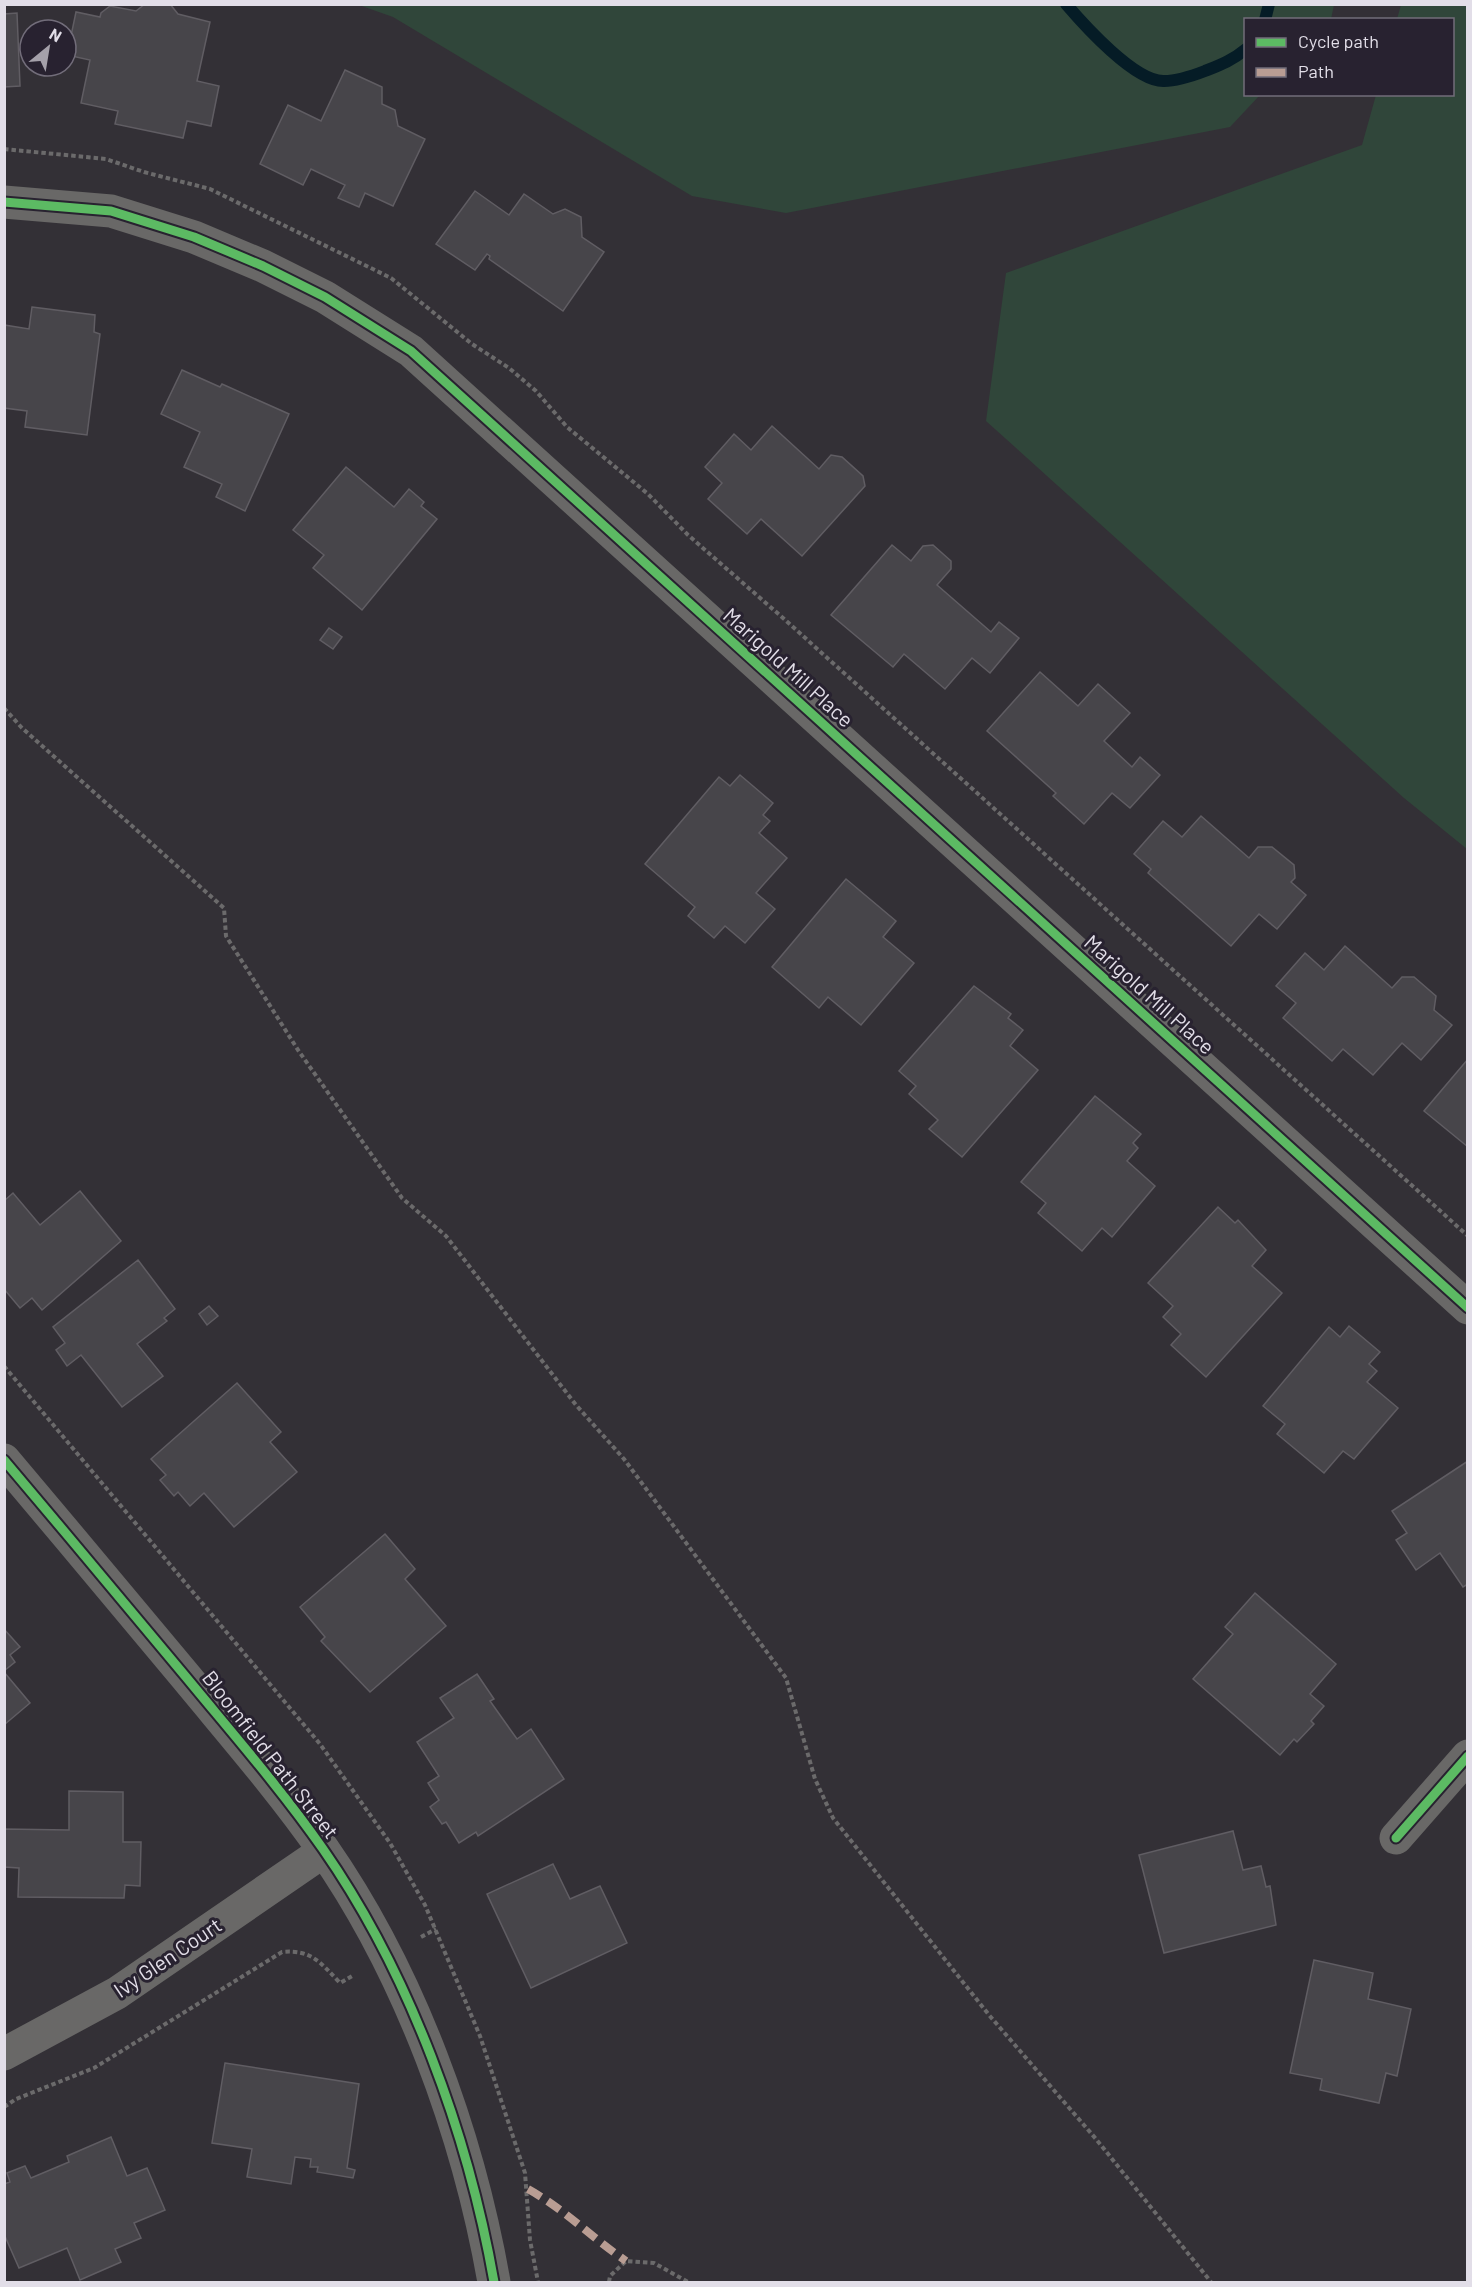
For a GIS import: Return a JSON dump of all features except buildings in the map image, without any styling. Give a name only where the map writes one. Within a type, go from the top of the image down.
[{"type":"street","name":"Marigold Mill Place","points":[[4,202],[111,211],[194,237],[263,266],[325,297],[411,351],[1467,1308]]},
{"type":"street","name":"Bloomfield Path Street","points":[[4,1460],[272,1780],[324,1851],[386,1956],[425,2043],[456,2125],[484,2225],[494,2283]]},
{"type":"street","points":[[1396,1838],[1467,1756]]},
{"type":"street","name":"Ivy Glen Court","points":[[4,2054],[117,1993],[324,1851]]},
{"type":"path","points":[[4,708],[31,736],[224,908],[226,936],[298,1050],[402,1198],[446,1236],[576,1405],[624,1459],[786,1678],[815,1779],[833,1818],[989,2015],[1096,2139],[1211,2283]]},
{"type":"path","points":[[4,2107],[16,2099],[94,2068],[282,1952],[300,1950],[320,1962],[340,1983],[436,1929]]},
{"type":"path","points":[[609,2283],[610,2276],[626,2261],[654,2263],[688,2283]]},
{"type":"green space","points":[[1334,4],[1331,18],[1244,18],[1244,96],[1259,96],[1230,127],[786,213],[692,196],[393,17],[359,5]]},
{"type":"green space","points":[[1401,5],[1467,5],[1467,849],[1404,798],[986,421],[1006,273],[1362,145],[1376,96],[1454,96],[1454,18],[1397,18]]},
{"type":"waterway","points":[[1066,4],[1111,51],[1125,63],[1152,79],[1169,81],[1190,76],[1226,62],[1244,50]]},
{"type":"waterway","points":[[1266,18],[1269,4]]},
{"type":"marked path","points":[[528,2189],[554,2205],[626,2261]]},
{"type":"cycle path","points":[[4,202],[111,211],[194,237],[263,266],[325,297],[411,351],[1468,1308]]},
{"type":"cycle path","points":[[4,1460],[274,1783],[323,1849],[354,1897],[383,1949],[431,2057],[469,2169],[494,2282]]},
{"type":"cycle path","points":[[1396,1838],[1468,1756]]}]
